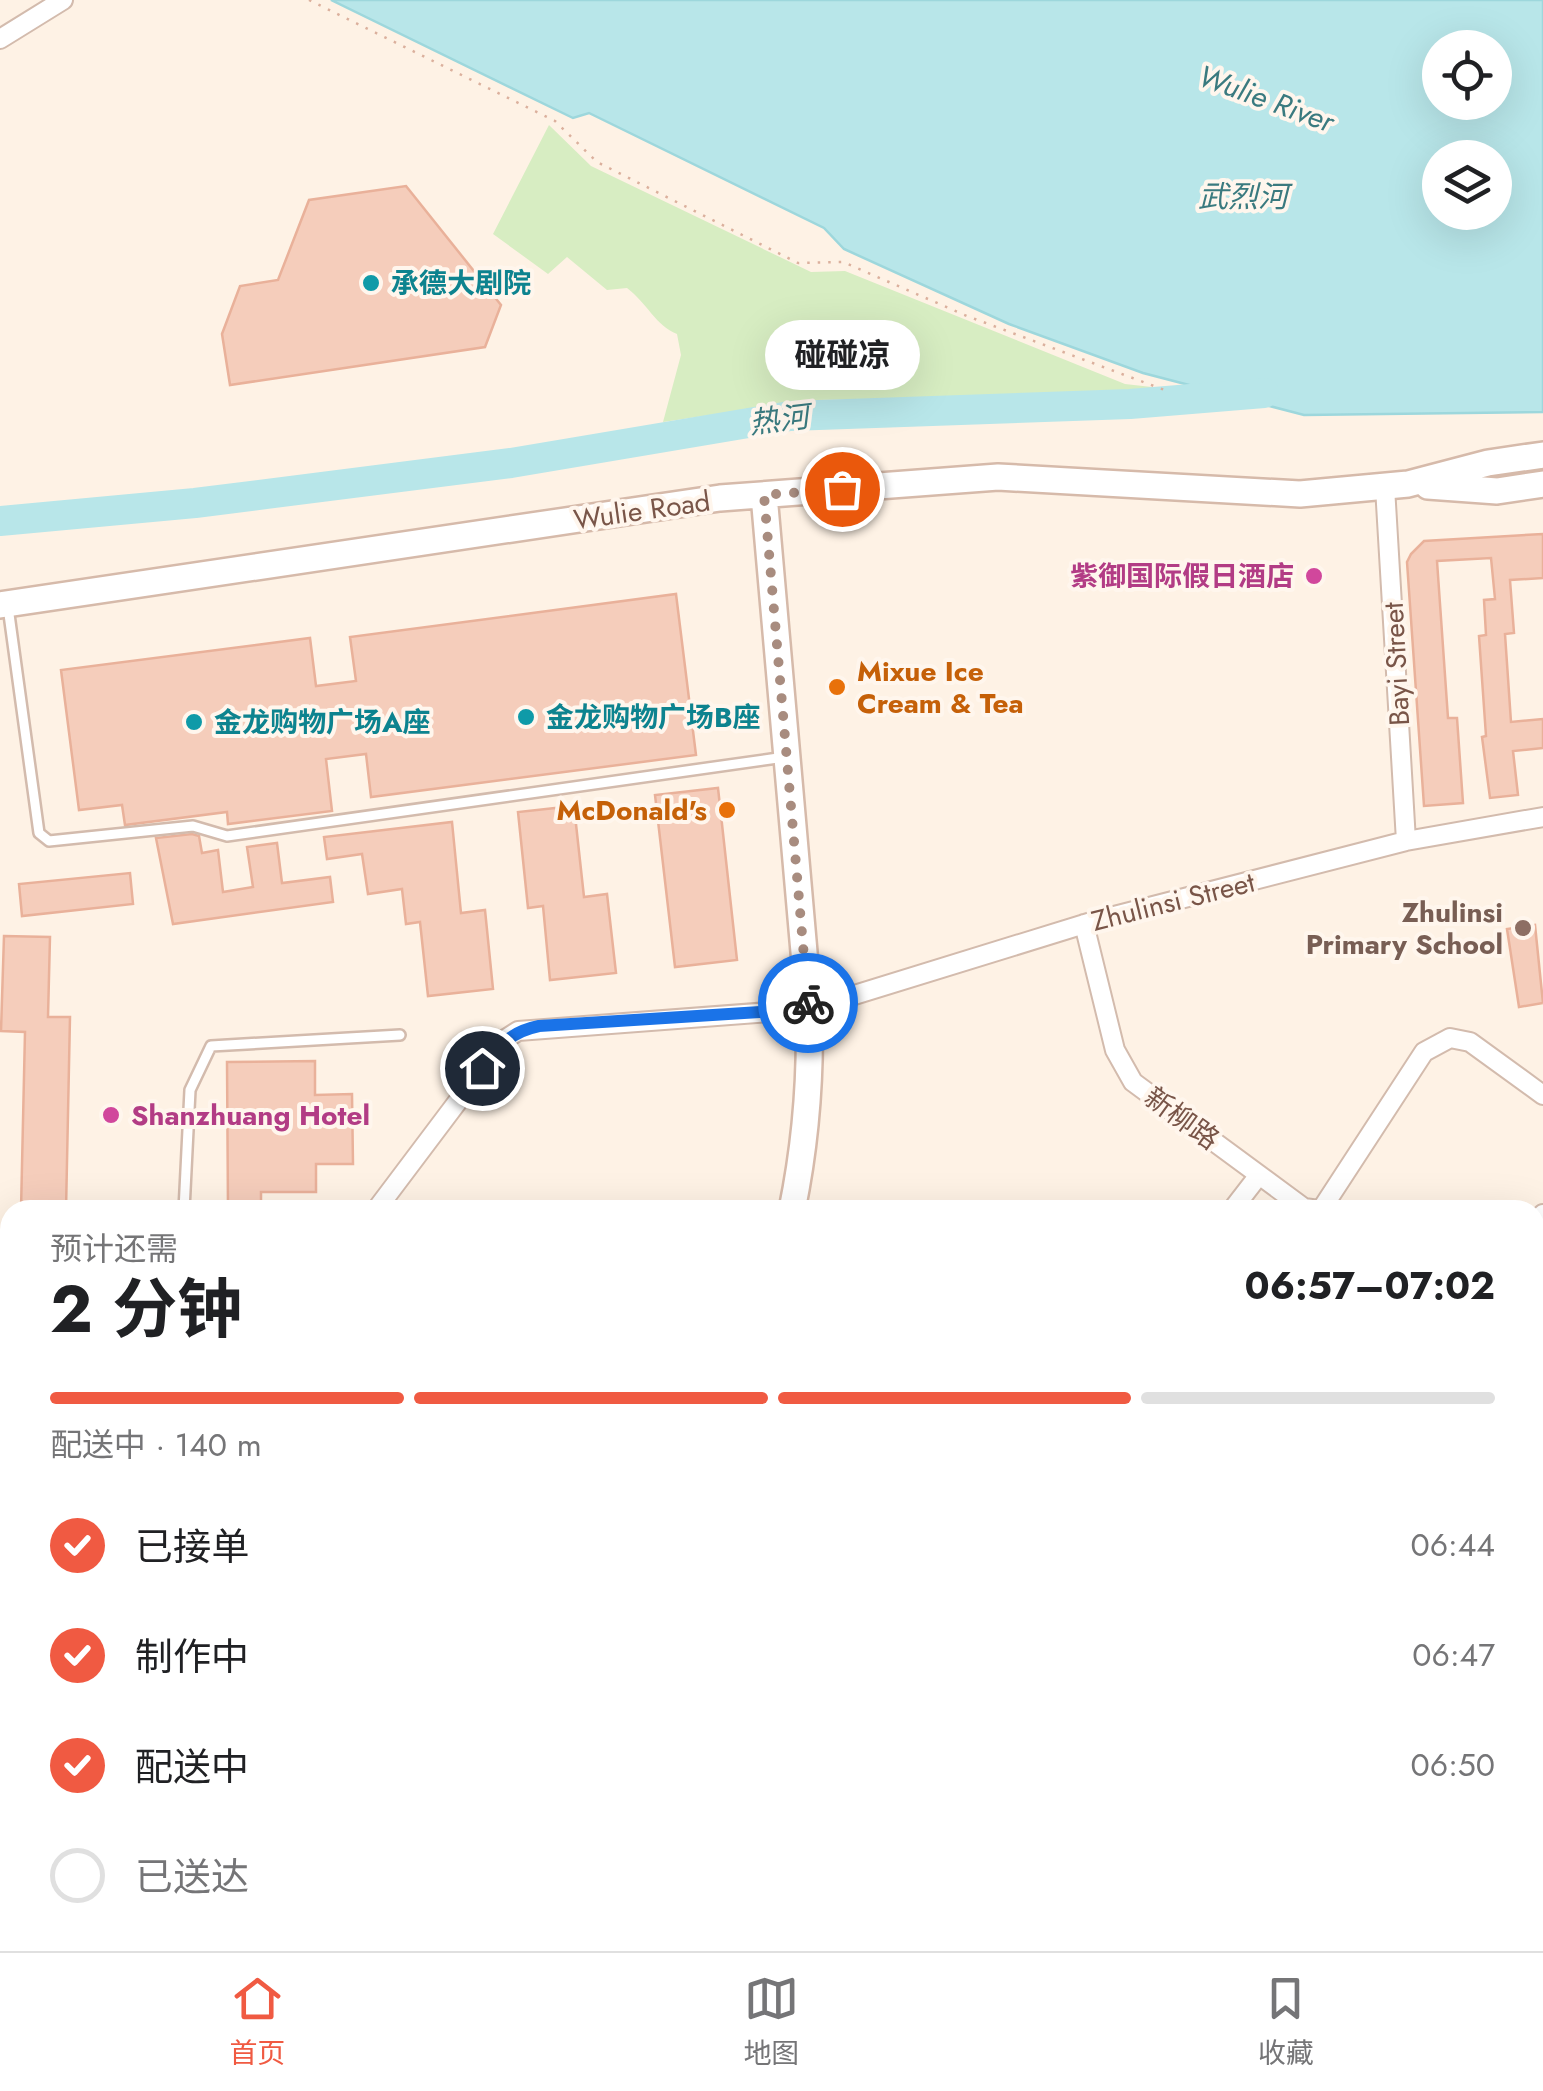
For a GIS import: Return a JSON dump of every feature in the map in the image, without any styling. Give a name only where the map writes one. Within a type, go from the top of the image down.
[{"type":"main road","name":"Wulie Road","points":[[4,605],[764,495],[998,478],[1300,494],[1397,485],[1488,463],[1543,455]]},
{"type":"main road","name":"Wulie Road","points":[[1397,485],[1498,491],[1543,484]]},
{"type":"main road","points":[[764,495],[809,1009],[811,1072],[804,1152],[794,1200]]},
{"type":"street","points":[[0,39],[63,0]]},
{"type":"street","name":"Bayi Street","points":[[1397,485],[1406,842]]},
{"type":"street","name":"Zhulinsi Street","points":[[384,1200],[504,1040],[518,1030],[809,1009],[1084,924],[1406,842],[1543,817]]},
{"type":"street","name":"新柳路","points":[[1084,924],[1116,1050],[1133,1082],[1293,1200]]},
{"type":"street","name":"新柳路","points":[[1327,1200],[1424,1052],[1450,1038],[1470,1042],[1543,1095]]},
{"type":"street","points":[[1240,1200],[1259,1174]]},
{"type":"lane","points":[[4,605],[40,833],[49,841],[193,826],[227,836],[786,756]]},
{"type":"lane","points":[[184,1200],[190,1090],[211,1046],[400,1035]]},
{"type":"path","points":[[309,0],[556,121],[596,162],[798,263],[843,262],[967,316],[1170,392]]},
{"type":"green space","points":[[549,125],[591,166],[811,272],[845,271],[1125,384],[1214,394],[812,400],[663,422],[681,355],[677,334],[663,326],[627,288],[607,290],[567,257],[548,274],[493,234]]},
{"type":"water","name":"武烈河","points":[[331,0],[1543,0],[1543,412],[1304,415],[1143,373],[1009,324],[844,249],[824,228],[589,113],[573,118]]},
{"type":"building","name":"承德大剧院","points":[[406,186],[501,305],[485,347],[230,385],[222,334],[240,286],[278,280],[309,200]]},
{"type":"building","points":[[1543,534],[1543,578],[1510,580],[1514,633],[1505,634],[1511,722],[1543,719],[1543,748],[1513,751],[1518,795],[1490,798],[1482,737],[1486,736],[1479,636],[1486,635],[1484,600],[1495,599],[1491,558],[1437,561],[1448,718],[1457,718],[1463,803],[1424,806],[1407,562],[1424,541]]},
{"type":"building","points":[[676,594],[696,755],[371,797],[366,754],[326,759],[332,811],[228,824],[227,812],[125,825],[122,805],[79,810],[61,670],[310,638],[316,686],[356,681],[350,637]]},
{"type":"building","points":[[718,788],[737,960],[675,967],[655,795]]},
{"type":"building","points":[[574,806],[584,897],[607,894],[616,973],[550,980],[543,906],[528,908],[518,812]]},
{"type":"building","points":[[452,822],[461,913],[485,910],[493,989],[428,996],[420,922],[406,924],[402,889],[368,894],[362,854],[327,859],[324,837]]},
{"type":"building","points":[[199,836],[202,853],[218,850],[223,892],[253,887],[247,847],[277,843],[282,883],[330,877],[333,902],[173,924],[156,838]]},
{"type":"building","points":[[130,873],[133,904],[22,916],[19,884]]},
{"type":"building","points":[[1535,925],[1543,1003],[1519,1007],[1507,929]]},
{"type":"building","points":[[4,936],[50,937],[48,1017],[70,1017],[66,1200],[21,1200],[25,1032],[1,1031]]},
{"type":"building","points":[[315,1061],[315,1095],[352,1094],[353,1164],[316,1164],[316,1192],[261,1192],[261,1200],[228,1200],[227,1062]]},
{"type":"waterway","name":"热河","points":[[0,521],[195,503],[511,463],[790,416],[1130,404],[1264,393]]},
{"type":"way so far","points":[[808,1003],[764,495],[842,489]]},
{"type":"place","name":"承德大剧院","points":[[371,283]]},
{"type":"place","name":"碰碰凉","points":[[842,489]]},
{"type":"place","name":"紫御国际假日酒店","points":[[1314,576]]},
{"type":"place","name":"Mixue Ice Cream & Tea","points":[[837,687]]},
{"type":"place","name":"金龙购物广场B座","points":[[526,717]]},
{"type":"place","name":"金龙购物广场A座","points":[[194,722]]},
{"type":"place","name":"McDonald's","points":[[727,810]]},
{"type":"place","name":"Zhulinsi Primary School","points":[[1523,928]]},
{"type":"place","name":"Shanzhuang Hotel","points":[[111,1115]]},
{"type":"route","points":[[482,1068],[504,1040],[518,1030],[809,1009],[808,1003]]},
{"type":"water label","name":"Wulie River","points":[[1266,99]]}]
